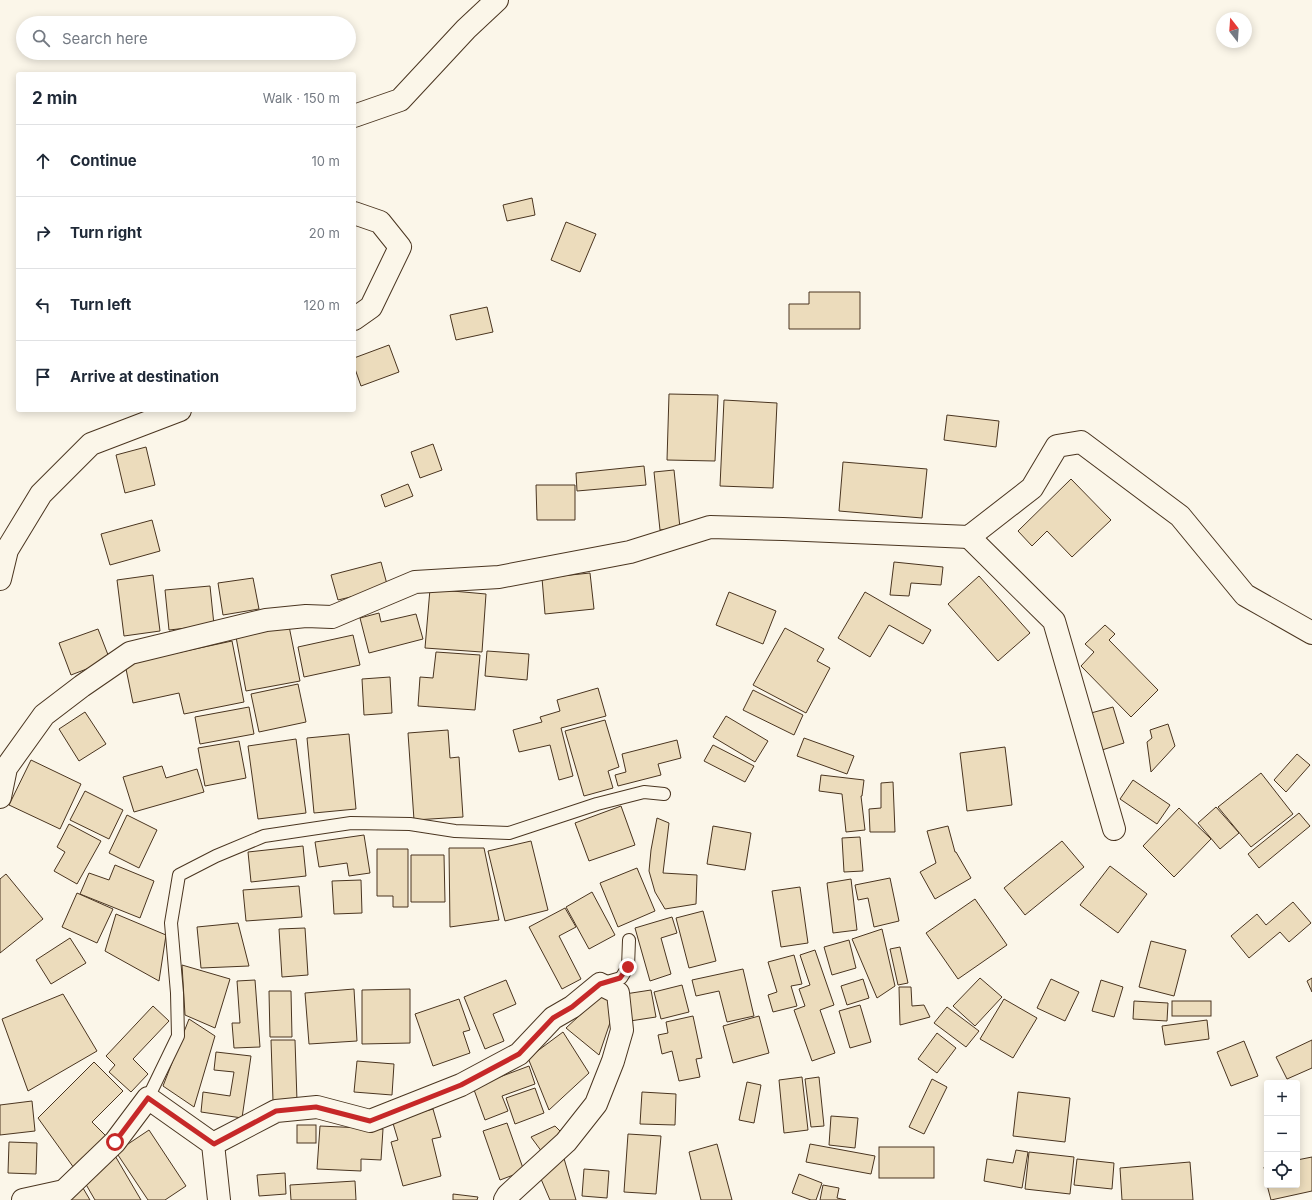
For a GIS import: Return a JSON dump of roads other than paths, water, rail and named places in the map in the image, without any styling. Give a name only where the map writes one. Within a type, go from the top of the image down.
[{"type":"street","points":[[356,115],[400,100],[466,29],[498,0]]},
{"type":"street","points":[[356,214],[380,222],[400,247],[371,307],[356,318]]},
{"type":"street","points":[[0,579],[7,550],[41,494],[91,444],[175,412]]},
{"type":"street","points":[[0,797],[6,768],[44,715],[82,686],[130,653],[266,620],[306,616],[332,617],[415,582],[499,577],[630,552],[710,527],[969,538],[1032,488],[1057,446],[1081,442],[1180,516],[1245,595],[1312,633]]},
{"type":"street","points":[[969,538],[1054,621],[1114,829]]},
{"type":"street","points":[[214,1144],[276,1111],[316,1107],[370,1121],[461,1085],[519,1054],[553,1018],[572,1007],[600,984],[618,993],[622,1030],[613,1061],[596,1104],[566,1142],[508,1195],[505,1200]]},
{"type":"street","points":[[23,1200],[64,1191],[115,1142],[148,1098],[214,1144]]},
{"type":"street","points":[[214,1144],[219,1200]]},
{"type":"lane","points":[[148,1098],[178,1036],[178,993],[171,923],[179,875],[216,856],[264,836],[351,823],[410,824],[455,831],[509,833],[597,804],[644,792],[664,794]]},
{"type":"lane","points":[[600,984],[620,978],[628,967],[629,940]]}]
